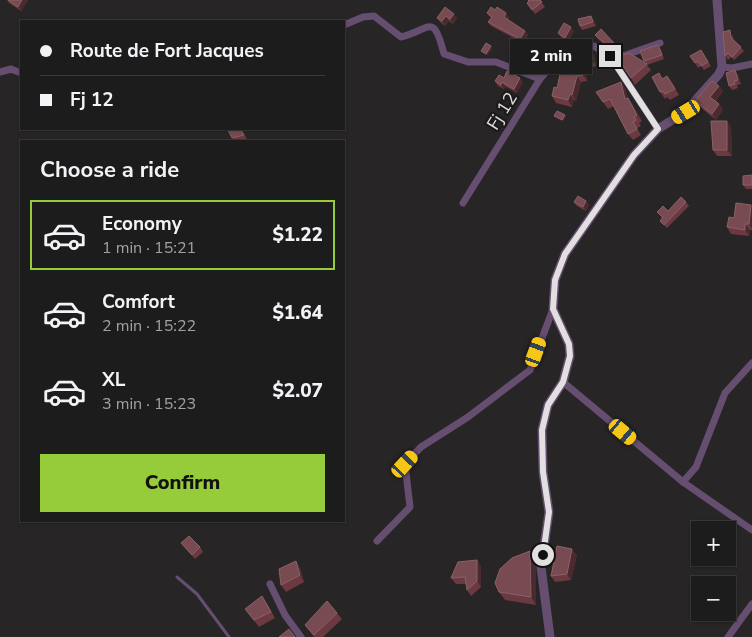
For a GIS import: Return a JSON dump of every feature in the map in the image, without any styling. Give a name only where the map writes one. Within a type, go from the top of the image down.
[{"type":"street","points":[[377,541],[410,508],[405,464],[421,447],[468,417],[530,370],[553,309],[555,280],[565,254],[634,155],[658,129],[686,112],[713,82],[722,67],[717,0]]},
{"type":"street","points":[[345,25],[363,17],[374,16],[401,37],[425,26],[431,27],[437,32],[444,54],[468,62],[496,62],[540,79]]},
{"type":"street","points":[[613,61],[660,43]]},
{"type":"street","name":"Fj 12","points":[[463,203],[540,79],[554,63],[594,46],[610,56],[658,129]]},
{"type":"street","points":[[722,67],[732,68],[752,64]]},
{"type":"street","points":[[0,72],[12,69],[20,73]]},
{"type":"street","points":[[550,637],[541,567],[549,512],[543,472],[542,430],[548,405],[563,382],[570,356],[569,344],[553,309]]},
{"type":"street","points":[[683,482],[696,466],[725,393],[752,363]]},
{"type":"street","points":[[563,382],[683,482],[752,530]]},
{"type":"street","points":[[270,584],[285,615],[301,637]]},
{"type":"street","points":[[728,637],[752,604]]},
{"type":"lane","points":[[176,577],[196,594],[229,637]]},
{"type":"building","points":[[8,0],[22,0],[18,7]]},
{"type":"building","points":[[528,0],[540,0],[542,2],[532,10],[527,3]]},
{"type":"building","points":[[445,7],[454,14],[450,19],[446,16],[442,21],[437,18]]},
{"type":"building","points":[[491,7],[495,10],[497,7],[506,13],[504,17],[525,31],[520,39],[488,22],[492,17],[487,13]]},
{"type":"building","points":[[591,16],[593,22],[580,26],[578,19]]},
{"type":"building","points":[[564,23],[571,27],[565,38],[558,33]]},
{"type":"building","points":[[601,29],[614,43],[609,47],[595,35]]},
{"type":"building","points":[[730,30],[731,38],[741,47],[732,57],[728,53],[725,56],[723,32]]},
{"type":"building","points":[[486,43],[491,46],[486,54],[481,51]]},
{"type":"building","points":[[532,45],[545,53],[536,69],[522,63],[512,55],[516,49],[525,55]]},
{"type":"building","points":[[658,45],[662,55],[644,61],[640,51]]},
{"type":"building","points":[[589,50],[592,60],[585,62],[586,66],[582,67],[583,75],[577,76],[572,95],[570,94],[568,100],[552,96],[554,87],[557,88],[561,70],[561,58]]},
{"type":"building","points":[[701,50],[708,62],[701,66],[698,61],[695,63],[690,56]]},
{"type":"building","points":[[629,53],[647,64],[631,78],[617,57]]},
{"type":"building","points":[[735,70],[738,80],[734,81],[735,84],[729,86],[726,73]]},
{"type":"building","points":[[507,71],[520,78],[514,89],[502,82],[501,85],[495,81],[499,75],[504,78]]},
{"type":"building","points":[[659,73],[662,79],[667,76],[675,89],[665,94],[663,91],[660,92],[652,77]]},
{"type":"building","points":[[712,81],[719,86],[710,97],[719,104],[712,114],[695,101]]},
{"type":"building","points":[[621,82],[625,99],[628,98],[637,115],[634,117],[636,120],[633,122],[637,129],[628,134],[610,99],[603,102],[596,92]]},
{"type":"building","points":[[557,111],[565,115],[562,120],[554,116]]},
{"type":"building","points":[[711,121],[727,121],[727,150],[713,150]]},
{"type":"building","points":[[228,130],[241,130],[244,135],[232,138]]},
{"type":"building","points":[[752,175],[752,185],[743,185],[743,176]]},
{"type":"building","points":[[578,196],[586,201],[583,207],[574,202]]},
{"type":"building","points":[[681,197],[686,202],[664,225],[660,221],[663,217],[657,212],[663,206],[668,211]]},
{"type":"building","points":[[736,203],[751,205],[749,224],[745,224],[745,230],[727,227],[729,217],[734,218]]},
{"type":"building","points":[[189,536],[200,547],[192,555],[181,543]]},
{"type":"building","points":[[557,546],[572,549],[567,574],[551,576]]},
{"type":"building","points":[[530,551],[531,597],[499,592],[495,583],[500,569],[512,558]]},
{"type":"building","points":[[477,560],[477,581],[467,590],[465,577],[451,578],[458,562]]},
{"type":"building","points":[[296,561],[300,575],[281,585],[279,569]]},
{"type":"building","points":[[262,596],[271,612],[254,620],[245,609]]},
{"type":"building","points":[[327,601],[337,613],[314,635],[305,625]]},
{"type":"building","points":[[289,629],[295,637],[279,637]]},
{"type":"route","points":[[543,555],[549,512],[543,472],[542,430],[548,405],[563,382],[570,356],[569,344],[553,309],[555,280],[565,254],[634,155],[658,129],[610,56]]}]
